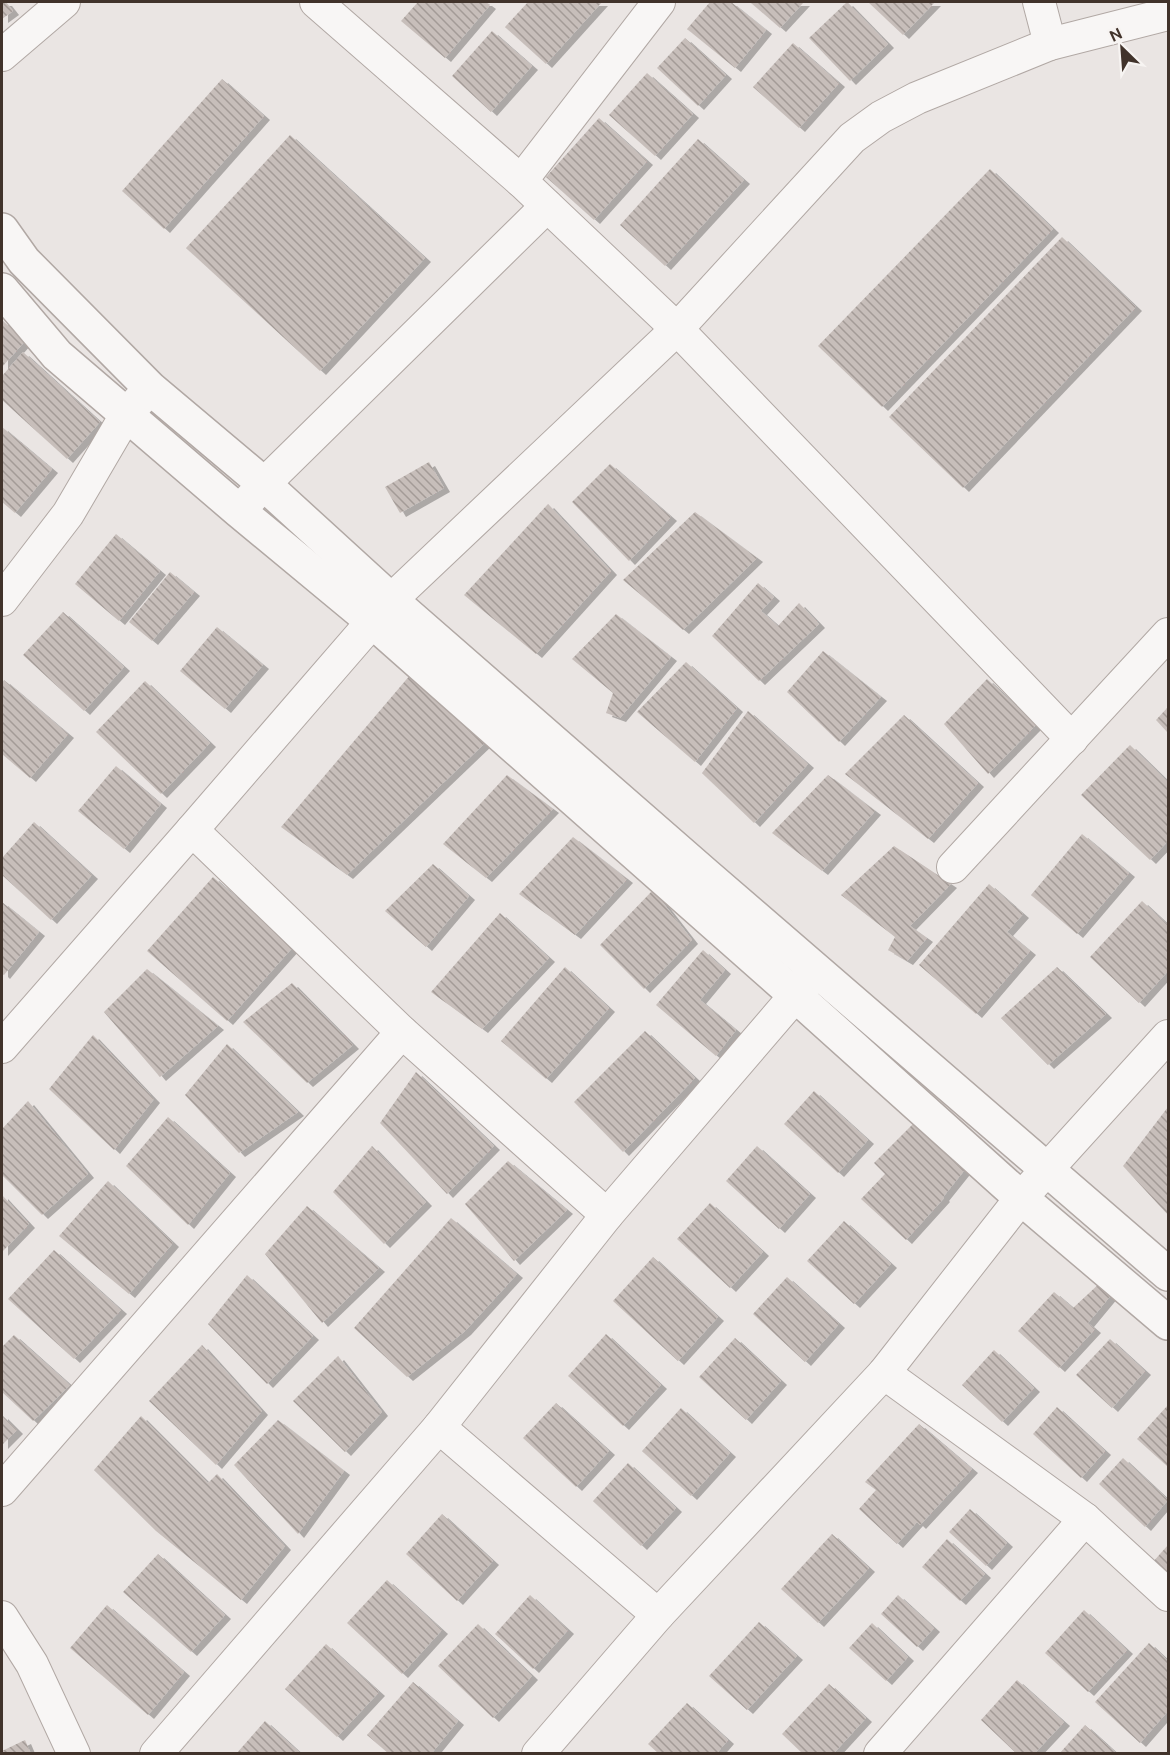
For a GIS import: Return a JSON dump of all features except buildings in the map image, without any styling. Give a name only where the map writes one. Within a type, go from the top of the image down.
[{"type":"street","points":[[2,55],[64,2]]},
{"type":"street","points":[[316,2],[521,181],[677,329],[1072,739]]},
{"type":"street","points":[[521,181],[659,2]]},
{"type":"street","points":[[1039,2],[1050,44]]},
{"type":"street","points":[[2,1047],[382,611],[677,329],[852,138],[881,117],[916,98],[1050,44],[1168,14]]},
{"type":"street","points":[[239,511],[547,206]]},
{"type":"street","points":[[2,230],[24,261],[150,388],[264,484],[382,611],[795,995],[1021,1198],[1168,1323]]},
{"type":"street","points":[[2,290],[57,355],[239,511],[382,611],[817,971],[1168,1274]]},
{"type":"street","points":[[2,600],[68,514],[126,415],[150,388]]},
{"type":"street","points":[[953,867],[1168,634]]},
{"type":"street","points":[[192,830],[402,1032],[607,1215]]},
{"type":"street","points":[[156,1754],[439,1427],[607,1215],[817,971]]},
{"type":"street","points":[[2,1490],[402,1032]]},
{"type":"street","points":[[538,1754],[658,1615],[884,1373],[1021,1198],[1168,1036]]},
{"type":"street","points":[[884,1373],[1085,1519],[1168,1595]]},
{"type":"street","points":[[439,1427],[658,1615]]},
{"type":"street","points":[[880,1754],[1085,1519]]},
{"type":"street","points":[[2,1617],[33,1664],[74,1754]]}]
